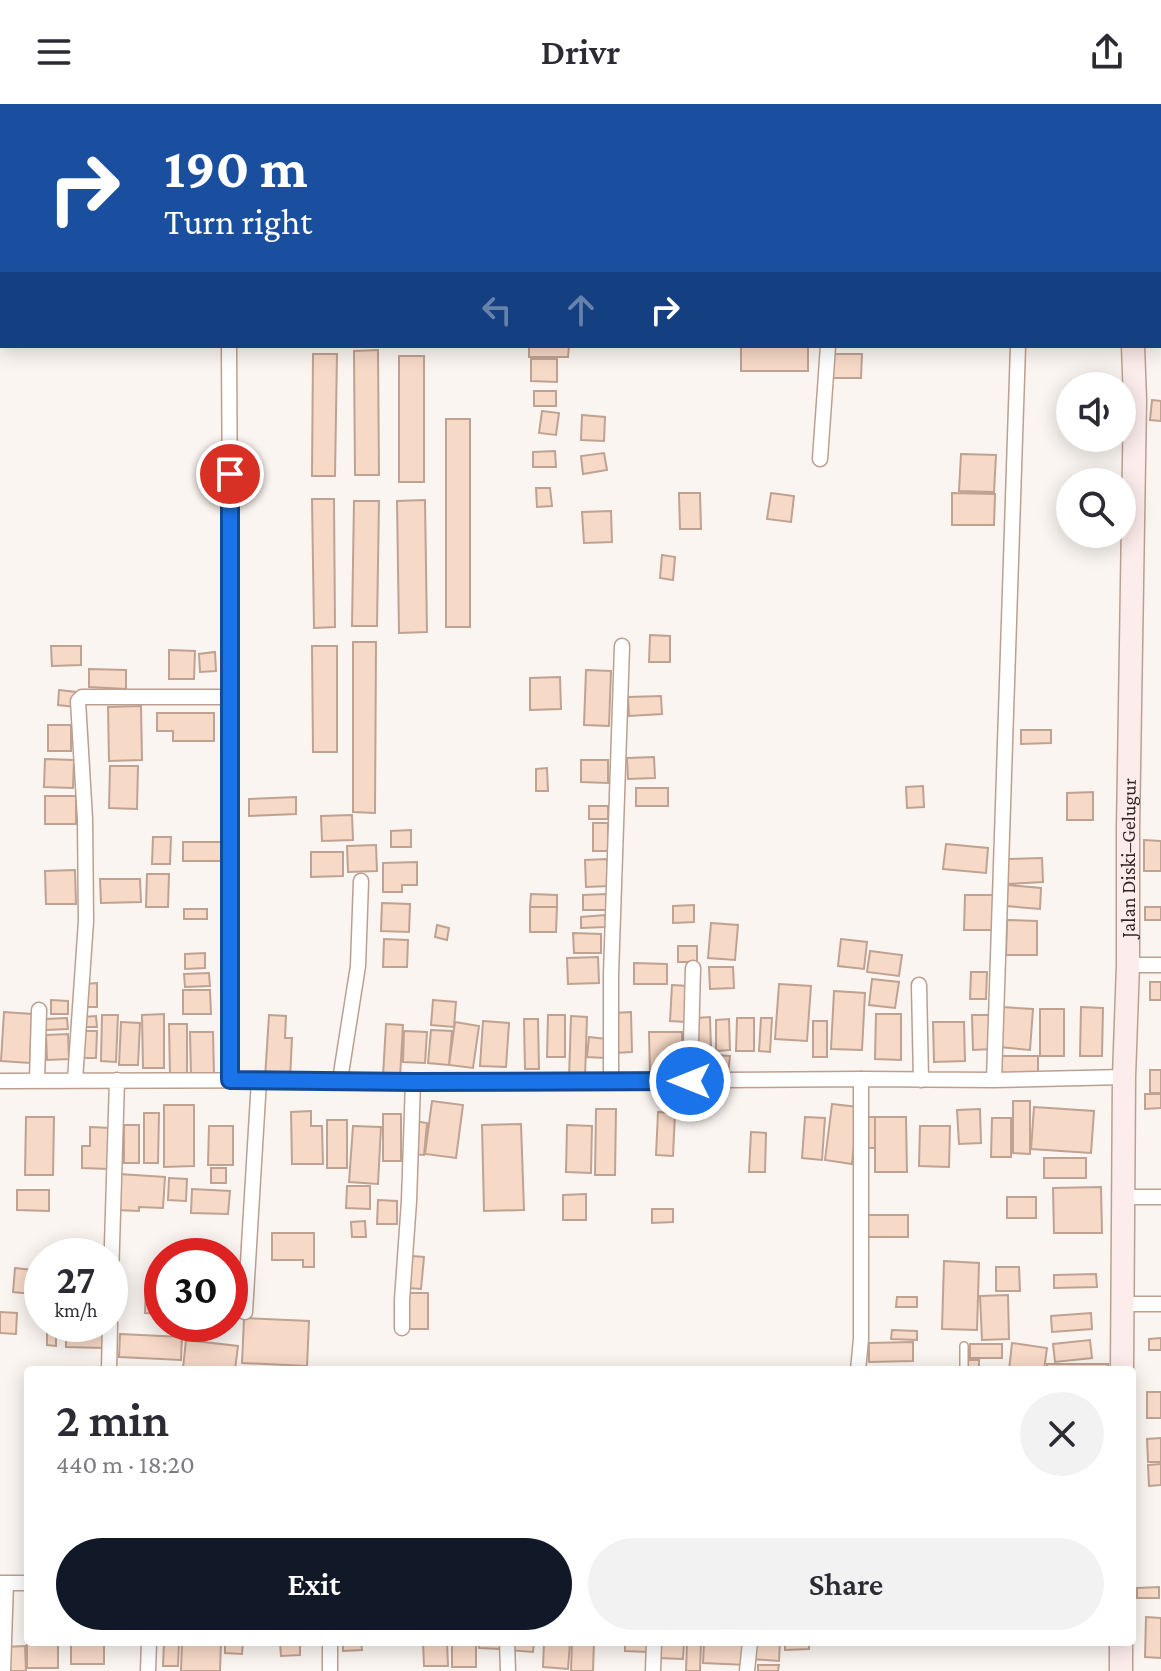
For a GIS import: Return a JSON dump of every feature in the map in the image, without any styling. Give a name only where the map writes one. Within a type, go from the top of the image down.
[{"type":"main road","name":"Jalan Diski–Gelugur","points":[[1122,1366],[1135,400],[1133,348]]},
{"type":"main road","points":[[1121,1646],[1121,1671]]},
{"type":"street","points":[[229,348],[230,1080]]},
{"type":"street","points":[[820,459],[828,348]]},
{"type":"street","points":[[994,1080],[1018,348]]},
{"type":"street","points":[[611,1080],[611,975],[622,646]]},
{"type":"street","points":[[75,1080],[86,921],[79,698],[231,697]]},
{"type":"street","points":[[340,1080],[358,966],[361,881]]},
{"type":"street","points":[[1128,965],[1161,965]]},
{"type":"street","points":[[690,1081],[693,968]]},
{"type":"street","points":[[919,985],[921,1080]]},
{"type":"street","points":[[37,1081],[39,1010]]},
{"type":"street","points":[[0,1081],[994,1080],[1124,1077]]},
{"type":"street","points":[[858,1366],[861,1079]]},
{"type":"street","points":[[112,1238],[117,1080]]},
{"type":"street","points":[[248,1262],[259,1080]]},
{"type":"street","points":[[402,1328],[413,1082]]},
{"type":"street","points":[[1123,1197],[1161,1197]]},
{"type":"street","points":[[1123,1304],[1161,1304]]},
{"type":"street","points":[[109,1366],[110,1342]]},
{"type":"street","points":[[3,1671],[3,1583],[24,1583]]},
{"type":"street","points":[[148,1671],[149,1646]]},
{"type":"street","points":[[330,1646],[330,1671]]},
{"type":"street","points":[[507,1646],[508,1671]]},
{"type":"street","points":[[653,1671],[654,1646]]},
{"type":"street","points":[[747,1671],[750,1646]]},
{"type":"lane","points":[[964,1346],[964,1366]]},
{"type":"building","points":[[529,348],[569,348],[568,357],[529,357]]},
{"type":"building","points":[[741,348],[808,348],[808,371],[741,371]]},
{"type":"building","points":[[378,350],[379,475],[355,475],[354,351]]},
{"type":"building","points":[[313,354],[337,354],[335,476],[312,476]]},
{"type":"building","points":[[832,354],[862,354],[861,378],[832,378]]},
{"type":"building","points":[[399,356],[424,356],[424,482],[399,482]]},
{"type":"building","points":[[531,359],[557,359],[557,382],[531,381]]},
{"type":"building","points":[[534,391],[556,391],[556,406],[534,406]]},
{"type":"building","points":[[1152,400],[1161,401],[1161,421],[1150,420]]},
{"type":"building","points":[[542,411],[559,413],[556,435],[539,433]]},
{"type":"building","points":[[582,415],[605,417],[604,441],[581,440]]},
{"type":"building","points":[[446,419],[470,419],[470,627],[446,627]]},
{"type":"building","points":[[555,451],[556,467],[533,467],[533,452]]},
{"type":"building","points":[[604,453],[607,470],[583,474],[581,456]]},
{"type":"building","points":[[961,454],[996,455],[994,492],[959,491]]},
{"type":"building","points":[[536,488],[550,488],[552,506],[537,507]]},
{"type":"building","points":[[679,493],[700,493],[701,529],[680,529]]},
{"type":"building","points":[[771,493],[794,496],[791,522],[767,519]]},
{"type":"building","points":[[952,493],[995,494],[994,525],[952,525]]},
{"type":"building","points":[[312,499],[334,499],[335,627],[314,628]]},
{"type":"building","points":[[425,500],[427,632],[399,633],[397,501]]},
{"type":"building","points":[[354,501],[379,501],[377,626],[352,626]]},
{"type":"building","points":[[611,511],[612,542],[584,543],[582,512]]},
{"type":"building","points":[[662,555],[675,557],[673,580],[660,578]]},
{"type":"building","points":[[650,635],[670,636],[670,662],[649,662]]},
{"type":"building","points":[[353,642],[376,642],[375,813],[353,812]]},
{"type":"building","points":[[51,646],[81,646],[81,665],[52,666]]},
{"type":"building","points":[[312,646],[337,646],[337,752],[313,752]]},
{"type":"building","points":[[169,650],[195,651],[194,679],[169,679]]},
{"type":"building","points":[[215,652],[216,671],[200,672],[199,654]]},
{"type":"building","points":[[89,669],[126,670],[126,689],[89,687]]},
{"type":"building","points":[[586,670],[611,671],[609,726],[584,725]]},
{"type":"building","points":[[560,677],[561,709],[530,710],[530,678]]},
{"type":"building","points":[[59,690],[76,692],[75,707],[58,705]]},
{"type":"building","points":[[661,696],[662,714],[629,716],[628,697]]},
{"type":"building","points":[[141,706],[142,760],[109,761],[108,707]]},
{"type":"building","points":[[157,713],[214,713],[214,741],[173,741],[173,731],[157,731]]},
{"type":"building","points":[[48,725],[71,725],[71,751],[48,751]]},
{"type":"building","points":[[1021,730],[1051,730],[1051,743],[1021,744]]},
{"type":"building","points":[[654,757],[655,778],[628,779],[627,758]]},
{"type":"building","points":[[45,759],[74,760],[73,788],[44,787]]},
{"type":"building","points":[[581,760],[608,760],[608,783],[581,782]]},
{"type":"building","points":[[110,766],[138,766],[137,809],[109,808]]},
{"type":"building","points":[[547,768],[548,791],[536,791],[536,769]]},
{"type":"building","points":[[923,786],[924,807],[907,808],[906,787]]},
{"type":"building","points":[[636,788],[668,788],[668,806],[636,806]]},
{"type":"building","points":[[1093,792],[1093,820],[1067,820],[1067,793]]},
{"type":"building","points":[[45,796],[76,796],[76,824],[45,824]]},
{"type":"building","points":[[296,797],[296,814],[249,816],[249,799]]},
{"type":"building","points":[[589,806],[608,806],[608,819],[589,819]]},
{"type":"building","points":[[352,815],[353,840],[322,841],[321,816]]},
{"type":"building","points":[[593,823],[608,823],[608,851],[593,851]]},
{"type":"building","points":[[411,830],[411,847],[391,847],[391,831]]},
{"type":"building","points":[[153,837],[171,837],[170,864],[152,864]]},
{"type":"building","points":[[1144,840],[1161,841],[1161,871],[1144,871]]},
{"type":"building","points":[[183,842],[221,842],[222,861],[183,861]]},
{"type":"building","points":[[946,844],[988,848],[986,873],[943,869]]},
{"type":"building","points":[[376,845],[377,871],[348,872],[347,846]]},
{"type":"building","points":[[311,852],[343,852],[343,876],[311,877]]},
{"type":"building","points":[[1042,858],[1043,882],[1007,884],[1006,859]]},
{"type":"building","points":[[607,859],[608,886],[586,887],[585,860]]},
{"type":"building","points":[[417,862],[417,885],[402,885],[402,892],[383,892],[383,863]]},
{"type":"building","points":[[75,870],[76,904],[46,904],[45,871]]},
{"type":"building","points":[[147,874],[169,874],[168,907],[146,907]]},
{"type":"building","points":[[100,879],[140,879],[141,902],[101,903]]},
{"type":"building","points":[[1008,885],[1041,888],[1040,909],[1006,906]]},
{"type":"building","points":[[531,894],[557,895],[557,907],[530,907]]},
{"type":"building","points":[[606,894],[606,910],[583,910],[583,895]]},
{"type":"building","points":[[965,895],[994,895],[993,930],[964,930]]},
{"type":"building","points":[[382,903],[410,904],[409,932],[381,931]]},
{"type":"building","points":[[694,905],[694,922],[673,923],[673,906]]},
{"type":"building","points":[[530,907],[557,907],[556,932],[530,932]]},
{"type":"building","points":[[1145,907],[1161,907],[1161,920],[1145,920]]},
{"type":"building","points":[[184,909],[207,909],[207,919],[184,919]]},
{"type":"building","points":[[605,915],[606,927],[581,928],[581,917]]},
{"type":"building","points":[[1007,920],[1037,921],[1037,955],[1006,955]]},
{"type":"building","points":[[711,923],[738,925],[735,960],[708,958]]},
{"type":"building","points":[[437,925],[449,928],[447,940],[435,937]]},
{"type":"building","points":[[573,933],[601,934],[601,953],[574,953]]},
{"type":"building","points":[[384,939],[408,940],[407,967],[383,967]]},
{"type":"building","points":[[841,939],[867,942],[864,969],[838,966]]},
{"type":"building","points":[[678,946],[697,946],[697,962],[678,962]]},
{"type":"building","points":[[870,951],[902,955],[899,976],[867,972]]},
{"type":"building","points":[[205,953],[205,968],[185,969],[185,954]]},
{"type":"building","points":[[598,957],[599,983],[568,984],[567,958]]},
{"type":"building","points":[[634,963],[667,964],[667,984],[634,984]]},
{"type":"building","points":[[709,967],[733,967],[734,988],[710,989]]},
{"type":"building","points":[[971,972],[987,972],[986,999],[970,999]]},
{"type":"building","points":[[209,973],[210,986],[185,987],[184,974]]},
{"type":"building","points":[[872,979],[899,982],[895,1008],[869,1005]]},
{"type":"building","points":[[1150,982],[1161,982],[1161,1000],[1150,1000]]},
{"type":"building","points":[[97,983],[97,1007],[85,1007],[85,984]]},
{"type":"building","points":[[779,984],[811,986],[807,1041],[775,1039]]},
{"type":"building","points":[[672,985],[688,986],[686,1022],[670,1021]]},
{"type":"building","points":[[183,990],[210,990],[211,1014],[183,1014]]},
{"type":"building","points":[[834,991],[865,993],[862,1050],[831,1049]]},
{"type":"building","points":[[51,1000],[68,1001],[68,1014],[51,1014]]},
{"type":"building","points":[[433,1000],[456,1002],[454,1027],[431,1025]]},
{"type":"building","points":[[1002,1007],[1033,1009],[1030,1050],[999,1047]]},
{"type":"building","points":[[1081,1007],[1103,1008],[1102,1056],[1080,1056]]},
{"type":"building","points":[[1040,1009],[1064,1009],[1064,1056],[1040,1056]]},
{"type":"building","points":[[4,1012],[32,1014],[30,1063],[1,1061]]},
{"type":"building","points":[[631,1012],[632,1052],[615,1053],[614,1013]]},
{"type":"building","points":[[164,1014],[164,1068],[143,1068],[142,1015]]},
{"type":"building","points":[[876,1014],[901,1014],[901,1060],[875,1059]]},
{"type":"building","points":[[102,1015],[118,1015],[116,1062],[101,1061]]},
{"type":"building","points":[[269,1015],[286,1016],[285,1038],[292,1038],[290,1079],[265,1078]]},
{"type":"building","points":[[548,1015],[565,1015],[565,1057],[547,1057]]},
{"type":"building","points":[[972,1015],[991,1015],[992,1049],[973,1050]]},
{"type":"building","points":[[96,1016],[97,1027],[82,1027],[82,1017]]},
{"type":"building","points":[[571,1016],[587,1017],[585,1078],[569,1078]]},
{"type":"building","points":[[710,1017],[711,1050],[697,1050],[696,1018]]},
{"type":"building","points":[[67,1018],[68,1029],[46,1030],[45,1019]]},
{"type":"building","points":[[737,1018],[754,1018],[754,1051],[736,1051]]},
{"type":"building","points":[[761,1018],[772,1018],[770,1052],[759,1051]]},
{"type":"building","points":[[524,1019],[538,1019],[539,1069],[525,1069]]},
{"type":"building","points":[[729,1019],[730,1050],[716,1051],[716,1020]]},
{"type":"building","points":[[483,1021],[509,1023],[506,1067],[480,1066]]},
{"type":"building","points":[[813,1021],[827,1021],[827,1057],[813,1057]]},
{"type":"building","points":[[121,1022],[140,1023],[138,1065],[119,1065]]},
{"type":"building","points":[[455,1022],[479,1026],[473,1068],[449,1065]]},
{"type":"building","points":[[933,1022],[964,1022],[965,1061],[934,1062]]},
{"type":"building","points":[[169,1024],[187,1024],[187,1077],[170,1077]]},
{"type":"building","points":[[386,1024],[403,1025],[400,1077],[383,1076]]},
{"type":"building","points":[[431,1030],[452,1031],[449,1065],[428,1063]]},
{"type":"building","points":[[81,1031],[97,1031],[96,1058],[80,1058]]},
{"type":"building","points":[[404,1031],[427,1032],[425,1063],[403,1062]]},
{"type":"building","points":[[190,1032],[213,1032],[214,1076],[191,1076]]},
{"type":"building","points":[[649,1032],[682,1032],[683,1074],[650,1075]]},
{"type":"building","points":[[68,1034],[69,1059],[47,1060],[46,1035]]},
{"type":"building","points":[[589,1037],[606,1039],[605,1058],[587,1057]]},
{"type":"building","points":[[716,1055],[730,1056],[728,1075],[715,1074]]},
{"type":"building","points":[[997,1056],[1038,1056],[1038,1073],[998,1073]]},
{"type":"building","points":[[1150,1070],[1161,1070],[1161,1093],[1150,1093]]},
{"type":"building","points":[[1145,1094],[1161,1094],[1161,1108],[1145,1109]]},
{"type":"building","points":[[432,1101],[463,1105],[456,1158],[425,1154]]},
{"type":"building","points":[[1013,1101],[1030,1101],[1030,1154],[1013,1153]]},
{"type":"building","points":[[832,1104],[858,1107],[852,1164],[825,1160]]},
{"type":"building","points":[[164,1105],[194,1105],[194,1166],[164,1167]]},
{"type":"building","points":[[1034,1107],[1094,1111],[1091,1153],[1031,1149]]},
{"type":"building","points":[[596,1109],[616,1109],[615,1175],[595,1175]]},
{"type":"building","points":[[980,1109],[981,1143],[959,1144],[957,1110]]},
{"type":"building","points":[[311,1111],[311,1126],[322,1126],[323,1164],[292,1164],[291,1112]]},
{"type":"building","points":[[658,1112],[675,1113],[673,1156],[656,1155]]},
{"type":"building","points":[[144,1113],[159,1113],[158,1163],[144,1163]]},
{"type":"building","points":[[383,1114],[401,1114],[401,1161],[383,1161]]},
{"type":"building","points":[[26,1117],[54,1117],[53,1175],[25,1175]]},
{"type":"building","points":[[805,1117],[825,1118],[822,1160],[802,1158]]},
{"type":"building","points":[[863,1117],[875,1117],[875,1148],[863,1148]]},
{"type":"building","points":[[875,1117],[906,1117],[907,1172],[875,1172]]},
{"type":"building","points":[[992,1118],[1011,1118],[1011,1157],[991,1157]]},
{"type":"building","points":[[327,1120],[347,1120],[347,1168],[327,1168]]},
{"type":"building","points":[[414,1121],[427,1123],[424,1155],[411,1154]]},
{"type":"building","points":[[521,1124],[524,1210],[484,1211],[482,1125]]},
{"type":"building","points":[[124,1125],[139,1125],[139,1163],[124,1163]]},
{"type":"building","points":[[567,1125],[592,1126],[591,1173],[566,1172]]},
{"type":"building","points":[[209,1126],[233,1126],[233,1165],[208,1165]]},
{"type":"building","points":[[353,1126],[381,1127],[378,1184],[349,1182]]},
{"type":"building","points":[[920,1126],[950,1126],[949,1167],[919,1166]]},
{"type":"building","points":[[90,1127],[111,1128],[110,1169],[82,1168],[82,1146],[90,1146]]},
{"type":"building","points":[[751,1132],[766,1133],[765,1172],[749,1172]]},
{"type":"building","points":[[1044,1158],[1086,1158],[1086,1178],[1044,1178]]},
{"type":"building","points":[[211,1168],[226,1168],[226,1183],[211,1183]]},
{"type":"building","points":[[119,1174],[165,1177],[163,1208],[117,1210]]},
{"type":"building","points":[[169,1178],[187,1179],[186,1201],[168,1200]]},
{"type":"building","points":[[347,1186],[370,1186],[370,1209],[346,1208]]},
{"type":"building","points":[[1101,1187],[1102,1233],[1054,1233],[1053,1188]]},
{"type":"building","points":[[192,1189],[230,1191],[228,1214],[191,1213]]},
{"type":"building","points":[[17,1190],[49,1190],[49,1211],[17,1210]]},
{"type":"building","points":[[586,1194],[586,1220],[563,1220],[563,1195]]},
{"type":"building","points":[[1007,1197],[1036,1197],[1036,1218],[1007,1218]]},
{"type":"building","points":[[378,1200],[397,1201],[397,1224],[377,1224]]},
{"type":"building","points":[[652,1209],[673,1209],[673,1222],[652,1223]]},
{"type":"building","points":[[865,1215],[908,1215],[908,1237],[865,1237]]},
{"type":"building","points":[[365,1221],[366,1237],[352,1237],[351,1222]]},
{"type":"building","points":[[272,1233],[314,1233],[314,1267],[303,1267],[303,1260],[272,1260]]},
{"type":"building","points":[[412,1256],[424,1257],[421,1289],[409,1288]]},
{"type":"building","points":[[944,1261],[979,1263],[977,1330],[942,1329]]},
{"type":"building","points":[[996,1267],[1019,1267],[1020,1291],[996,1291]]},
{"type":"building","points":[[15,1268],[24,1269],[24,1293],[13,1292]]},
{"type":"building","points":[[1096,1274],[1097,1287],[1054,1288],[1054,1275]]},
{"type":"building","points":[[404,1293],[428,1293],[428,1329],[404,1329]]},
{"type":"building","points":[[1008,1295],[1009,1339],[982,1340],[980,1296]]},
{"type":"building","points":[[897,1297],[917,1297],[917,1307],[896,1307]]},
{"type":"building","points":[[0,1312],[17,1313],[16,1334],[0,1333]]},
{"type":"building","points":[[1091,1313],[1092,1329],[1052,1332],[1051,1316]]},
{"type":"building","points":[[248,1318],[309,1321],[307,1366],[242,1363],[243,1342],[248,1342]]},
{"type":"building","points":[[892,1330],[917,1331],[917,1340],[891,1339]]},
{"type":"building","points":[[128,1334],[144,1335],[144,1342],[182,1342],[181,1360],[119,1357],[120,1342],[128,1342]]},
{"type":"building","points":[[1161,1338],[1161,1350],[1149,1350],[1149,1339]]},
{"type":"building","points":[[1090,1340],[1092,1358],[1055,1362],[1053,1344]]},
{"type":"building","points":[[66,1342],[104,1342],[104,1348],[66,1347]]},
{"type":"building","points":[[186,1342],[238,1346],[236,1366],[183,1366]]},
{"type":"building","points":[[913,1342],[913,1361],[869,1362],[869,1343]]},
{"type":"building","points":[[1012,1343],[1047,1348],[1045,1366],[1009,1366]]},
{"type":"building","points":[[970,1344],[1002,1344],[1002,1358],[970,1358]]},
{"type":"building","points":[[967,1360],[979,1360],[979,1366],[966,1366]]},
{"type":"building","points":[[1047,1364],[1108,1364],[1108,1366]]},
{"type":"building","points":[[1147,1392],[1161,1392],[1161,1418],[1147,1418]]},
{"type":"building","points":[[1161,1438],[1161,1462],[1148,1462],[1147,1439]]},
{"type":"building","points":[[1161,1464],[1161,1485],[1149,1486],[1148,1465]]},
{"type":"building","points":[[1159,1587],[1159,1598],[1137,1598],[1137,1588]]},
{"type":"building","points":[[1146,1617],[1161,1618],[1161,1658],[1145,1657]]},
{"type":"building","points":[[25,1646],[26,1671],[6,1671],[5,1647]]},
{"type":"building","points":[[27,1646],[58,1646],[58,1668],[27,1668]]},
{"type":"building","points":[[71,1646],[104,1646],[104,1664],[71,1664]]},
{"type":"building","points":[[164,1646],[179,1646],[178,1666],[163,1666]]},
{"type":"building","points":[[182,1646],[221,1646],[220,1671],[181,1671]]},
{"type":"building","points":[[225,1646],[243,1646],[242,1654],[225,1653]]},
{"type":"building","points":[[280,1646],[300,1646],[300,1655],[281,1656]]},
{"type":"building","points":[[343,1646],[362,1646],[362,1650],[343,1651]]},
{"type":"building","points":[[423,1646],[447,1646],[448,1666],[424,1666]]},
{"type":"building","points":[[452,1646],[476,1646],[476,1667],[452,1667]]},
{"type":"building","points":[[479,1646],[500,1646],[500,1649]]},
{"type":"building","points":[[508,1646],[534,1646],[533,1652],[508,1650]]},
{"type":"building","points":[[544,1646],[570,1646],[568,1669],[543,1667]]},
{"type":"building","points":[[572,1646],[594,1646],[593,1671],[571,1671]]},
{"type":"building","points":[[625,1646],[649,1646],[648,1652],[625,1651]]},
{"type":"building","points":[[657,1646],[684,1646],[683,1659],[657,1658]]},
{"type":"building","points":[[687,1646],[701,1646],[700,1671],[686,1671]]},
{"type":"building","points":[[704,1646],[748,1646],[747,1665],[703,1663]]},
{"type":"building","points":[[753,1646],[780,1646],[779,1661],[752,1659]]},
{"type":"building","points":[[785,1646],[809,1646],[809,1649],[785,1650]]},
{"type":"building","points":[[758,1665],[779,1665],[778,1671],[758,1671]]},
{"type":"route","points":[[230,474],[230,1080],[690,1081]]}]
